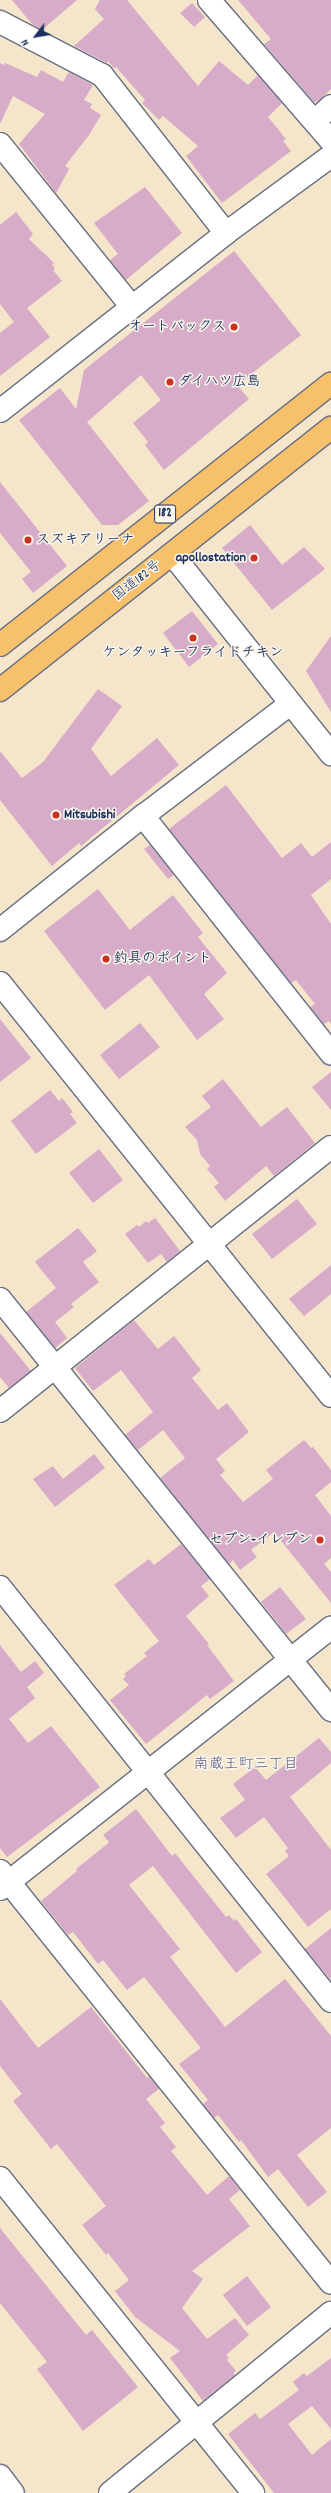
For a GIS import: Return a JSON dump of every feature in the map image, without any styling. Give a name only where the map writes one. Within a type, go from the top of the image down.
[{"type":"highway","name":"182","points":[[0,645],[331,384]]},
{"type":"highway","name":"国道182号","points":[[0,690],[331,428]]},
{"type":"street","points":[[209,0],[331,141]]},
{"type":"street","points":[[0,22],[102,75],[226,232]]},
{"type":"street","points":[[315,121],[331,106]]},
{"type":"street","points":[[0,144],[131,306]]},
{"type":"street","points":[[0,411],[226,232],[331,156]]},
{"type":"street","points":[[172,554],[331,754]]},
{"type":"street","points":[[0,930],[143,816],[290,704]]},
{"type":"street","points":[[143,816],[331,1053]]},
{"type":"street","points":[[0,983],[210,1242],[331,1396]]},
{"type":"street","points":[[0,1411],[56,1368],[210,1242],[331,1147]]},
{"type":"street","points":[[0,1299],[331,1710]]},
{"type":"street","points":[[0,1587],[331,2001]]},
{"type":"street","points":[[331,1628],[148,1773],[3,1881],[331,2283]]},
{"type":"street","points":[[0,2178],[253,2493]]},
{"type":"street","points":[[110,2493],[197,2424],[331,2313]]},
{"type":"street","points":[[0,2476],[13,2493]]},
{"type":"building","points":[[12,0],[77,0],[42,30],[32,24]]},
{"type":"building","points":[[100,0],[127,0],[198,86],[219,61],[248,85],[258,75],[282,103],[268,117],[286,139],[283,141],[291,151],[222,203],[186,156],[198,146],[163,116],[159,120],[142,103],[145,100],[116,67],[114,68],[108,61],[107,63],[74,46],[104,19],[95,9]]},
{"type":"building","points":[[238,0],[331,0],[331,89],[318,101],[314,102],[264,44],[271,39]]},
{"type":"building","points":[[192,3],[205,17],[194,27],[180,13]]},
{"type":"building","points":[[0,63],[5,65],[5,63],[37,77],[41,70],[63,82],[69,72],[93,85],[84,100],[92,104],[90,108],[101,115],[89,135],[65,166],[69,169],[56,193],[19,144],[45,114],[13,96],[0,124]]},
{"type":"building","points":[[145,187],[182,233],[126,280],[110,260],[118,254],[94,223]]},
{"type":"building","points":[[16,212],[33,234],[29,239],[54,263],[52,264],[55,269],[53,270],[62,281],[27,308],[50,337],[0,376],[0,333],[14,322],[0,304],[0,225]]},
{"type":"building","points":[[234,251],[301,335],[237,385],[249,399],[164,470],[145,445],[148,442],[133,423],[161,400],[141,375],[87,422],[149,501],[118,525],[102,525],[19,420],[60,388],[76,409],[84,370]]},
{"type":"building","points":[[0,482],[67,566],[33,593],[22,579],[31,572],[0,533]]},
{"type":"building","points":[[250,525],[282,565],[304,547],[325,569],[272,610],[222,548]]},
{"type":"building","points":[[192,611],[218,644],[189,667],[163,633]]},
{"type":"building","points":[[331,636],[331,712],[306,671]]},
{"type":"building","points":[[98,689],[122,706],[91,749],[111,776],[157,738],[179,765],[81,846],[79,843],[52,866],[0,800],[0,751],[22,778],[43,762]]},
{"type":"building","points":[[226,785],[282,858],[301,843],[312,857],[331,842],[331,879],[311,895],[331,924],[331,1024],[329,1021],[324,1024],[310,1007],[315,1004],[296,980],[291,983],[169,829]]},
{"type":"building","points":[[150,845],[174,875],[168,879],[144,849]]},
{"type":"building","points":[[98,889],[130,930],[173,895],[203,933],[198,937],[227,973],[204,994],[224,1019],[197,1040],[149,975],[105,1010],[44,931]]},
{"type":"building","points":[[0,1019],[31,1058],[0,1082]]},
{"type":"building","points":[[140,1023],[160,1047],[119,1079],[100,1055]]},
{"type":"building","points":[[331,1072],[331,1110],[312,1087]]},
{"type":"building","points":[[223,1079],[261,1127],[287,1107],[315,1143],[274,1176],[266,1166],[225,1201],[214,1187],[219,1183],[207,1169],[210,1166],[200,1154],[197,1140],[185,1127],[211,1107],[202,1096]]},
{"type":"building","points":[[50,1090],[59,1101],[62,1098],[73,1112],[70,1114],[77,1123],[36,1154],[11,1121]]},
{"type":"building","points":[[99,1149],[123,1180],[93,1203],[69,1173]]},
{"type":"building","points":[[297,1199],[317,1224],[272,1259],[252,1234]]},
{"type":"building","points":[[155,1218],[180,1251],[167,1262],[161,1254],[148,1263],[125,1234],[137,1225],[139,1227],[146,1221],[148,1223]]},
{"type":"building","points":[[78,1228],[97,1251],[83,1262],[99,1282],[71,1304],[74,1307],[55,1322],[67,1338],[55,1348],[26,1312],[56,1288],[35,1262]]},
{"type":"building","points":[[331,1265],[331,1294],[304,1316],[289,1299]]},
{"type":"building","points":[[134,1320],[158,1349],[174,1336],[201,1370],[192,1378],[218,1410],[227,1403],[249,1432],[216,1459],[225,1471],[220,1475],[243,1502],[273,1479],[266,1470],[304,1440],[311,1448],[313,1447],[331,1470],[331,1482],[315,1495],[331,1516],[331,1558],[324,1564],[331,1572],[331,1603],[274,1532],[251,1550],[257,1557],[240,1570],[233,1560],[229,1564],[160,1478],[185,1458],[163,1430],[138,1450],[125,1435],[153,1412],[121,1370],[93,1391],[75,1368]]},
{"type":"building","points":[[0,1333],[31,1371],[9,1388],[0,1377]]},
{"type":"building","points":[[94,1454],[105,1468],[55,1507],[33,1479],[53,1466],[63,1479]]},
{"type":"building","points":[[181,1544],[210,1579],[201,1586],[209,1596],[186,1616],[209,1644],[207,1645],[234,1681],[210,1699],[207,1695],[146,1744],[110,1700],[129,1685],[123,1679],[126,1676],[124,1674],[147,1656],[144,1653],[159,1641],[114,1585],[149,1559],[154,1565]]},
{"type":"building","points":[[280,1587],[306,1619],[286,1634],[261,1602]]},
{"type":"building","points":[[0,1645],[21,1672],[35,1661],[44,1673],[27,1687],[35,1698],[9,1719],[28,1743],[51,1726],[100,1787],[7,1857],[0,1848]]},
{"type":"building","points":[[319,1738],[331,1752],[331,1763],[290,1797],[331,1850],[331,1909],[308,1927],[266,1874],[289,1856],[285,1851],[288,1848],[264,1817],[236,1838],[220,1818],[245,1800],[233,1784],[255,1767],[266,1780]]},
{"type":"building","points":[[136,1809],[172,1856],[175,1853],[226,1917],[229,1915],[234,1921],[236,1919],[262,1952],[236,1973],[153,1866],[129,1885],[180,1949],[170,1957],[225,2027],[285,1979],[331,2036],[331,2128],[297,2155],[327,2192],[308,2207],[278,2169],[268,2177],[241,2140],[239,2142],[218,2115],[214,2118],[203,2104],[208,2100],[179,2064],[201,2048],[144,1977],[127,1990],[103,1960],[98,1964],[73,1932],[68,1935],[41,1901],[77,1871],[76,1869],[106,1845],[109,1842],[103,1835]]},
{"type":"building","points":[[331,1928],[331,1980],[305,1949]]},
{"type":"building","points":[[0,1999],[38,2048],[91,2007],[147,2078],[149,2076],[159,2089],[146,2099],[165,2123],[160,2127],[176,2147],[171,2151],[207,2195],[229,2176],[240,2190],[229,2199],[250,2226],[192,2271],[203,2279],[182,2308],[207,2339],[235,2318],[249,2335],[226,2355],[229,2358],[227,2360],[236,2371],[233,2373],[235,2375],[203,2401],[170,2358],[180,2351],[135,2317],[115,2291],[129,2280],[108,2253],[106,2255],[82,2225],[106,2206],[57,2144],[51,2149],[13,2101],[22,2094],[0,2066]]},
{"type":"building","points":[[0,2228],[86,2335],[92,2330],[138,2387],[83,2431],[37,2369],[47,2362],[0,2303]]},
{"type":"building","points":[[247,2276],[271,2307],[247,2326],[223,2295]]},
{"type":"building","points":[[331,2358],[331,2429],[312,2406],[288,2424],[312,2455],[331,2439],[331,2493],[274,2493],[228,2434],[255,2413],[260,2419],[299,2390],[293,2382],[304,2373],[307,2376]]},
{"type":"place","name":"オートバックス","points":[[234,327]]},
{"type":"place","name":"ダイハツ広島","points":[[170,382]]},
{"type":"place","name":"スズキアリーナ","points":[[28,540]]},
{"type":"place","name":"apollostation","points":[[254,558]]},
{"type":"place","name":"ケンタッキーフライドチキン","points":[[193,638]]},
{"type":"place","name":"Mitsubishi","points":[[56,815]]},
{"type":"place","name":"釣具のポイント","points":[[106,959]]},
{"type":"place","name":"セブン-イレブン","points":[[320,1540]]},
{"type":"district","name":"南蔵王町三丁目","points":[[246,1766]]}]
